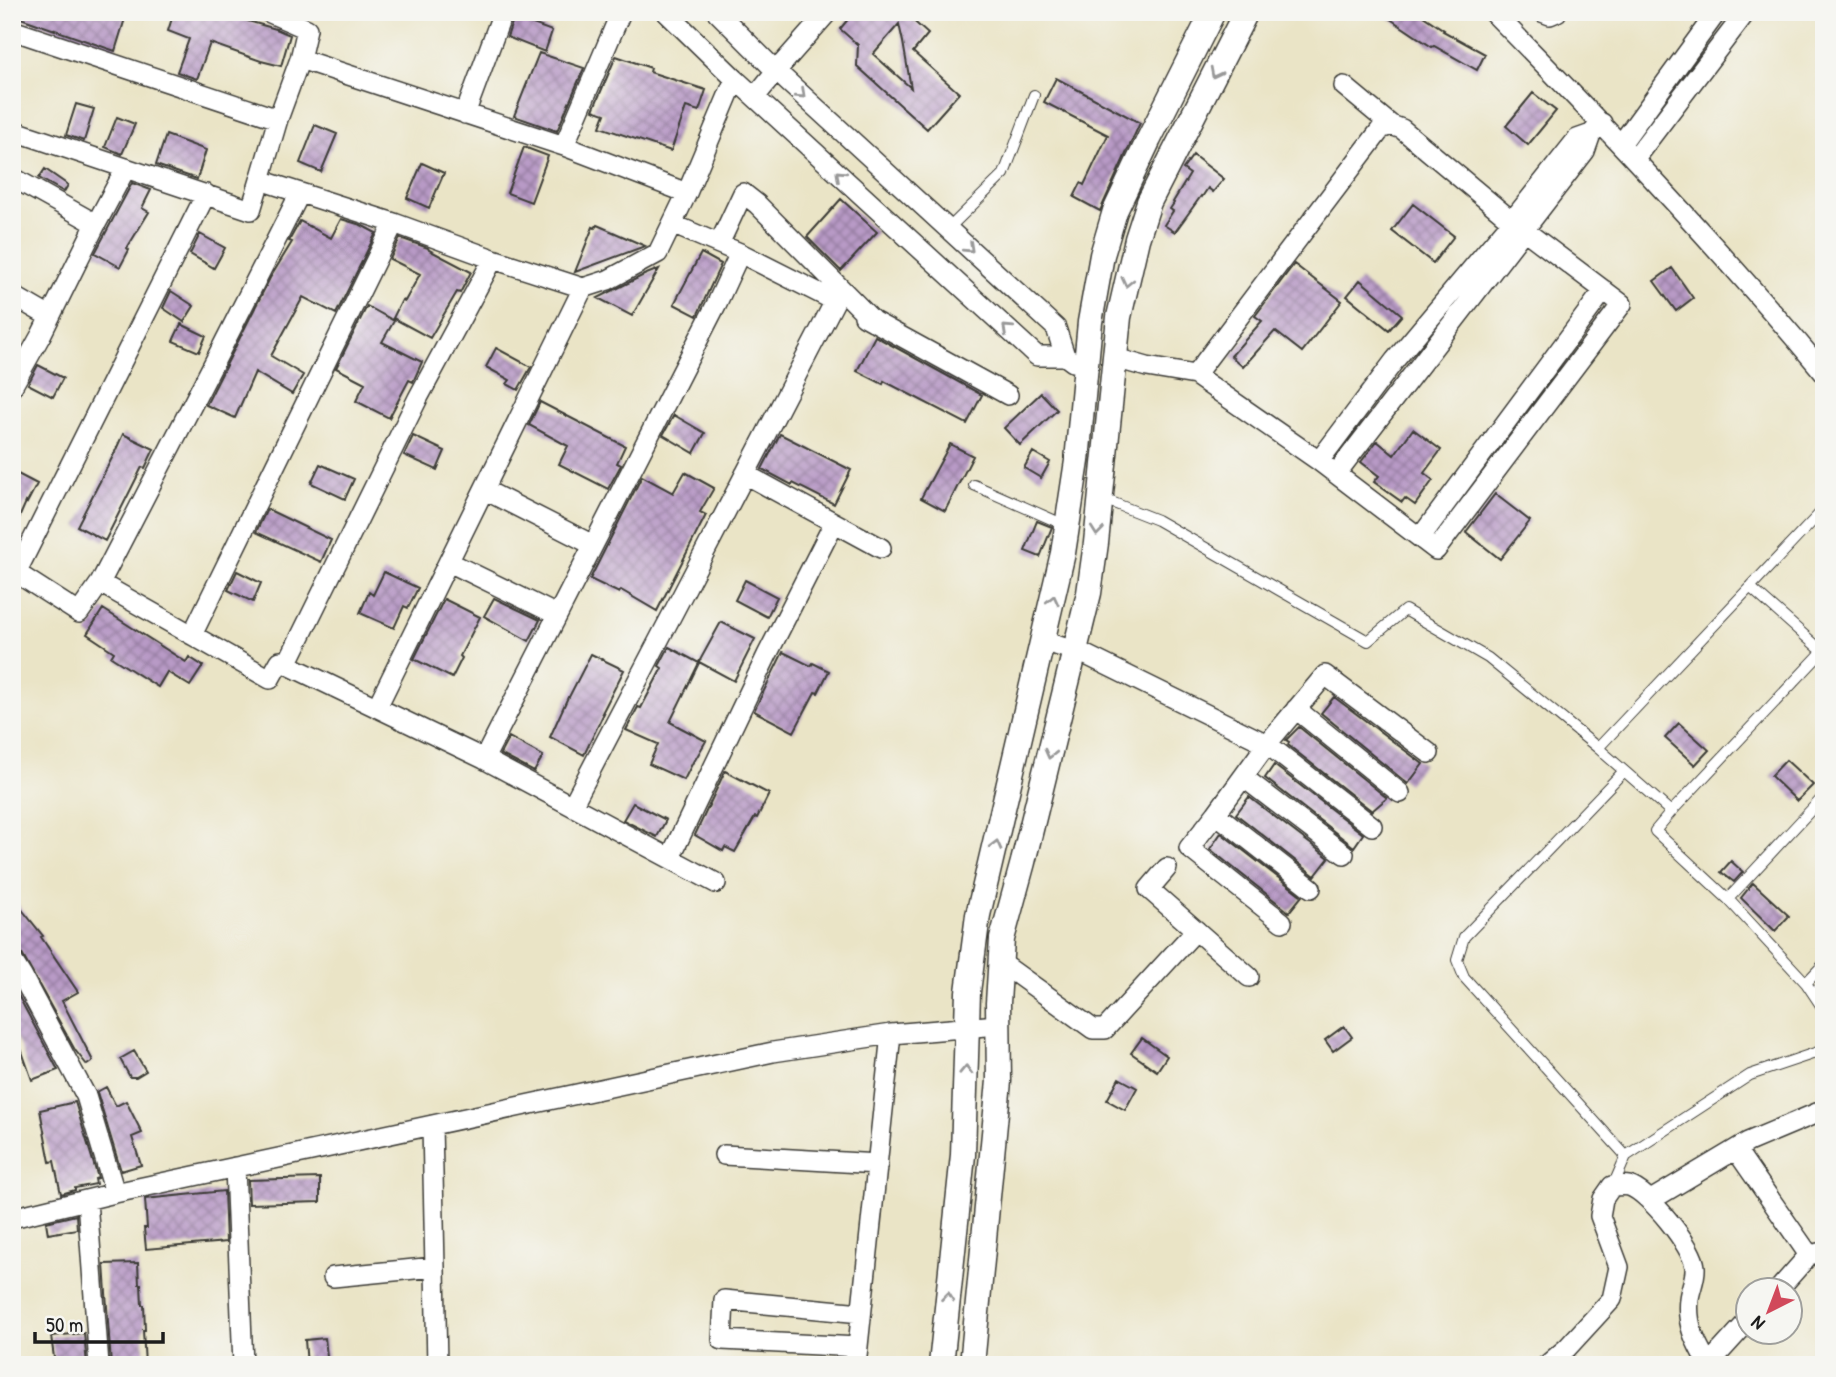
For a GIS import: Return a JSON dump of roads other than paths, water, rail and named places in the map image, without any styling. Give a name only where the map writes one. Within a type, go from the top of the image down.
[{"type":"street","points":[[12,130],[251,211],[278,118],[300,59],[307,29],[268,12]]},
{"type":"street","points":[[465,114],[503,12]]},
{"type":"street","points":[[564,146],[621,12]]},
{"type":"street","points":[[666,12],[735,79],[1037,356],[1065,356]]},
{"type":"street","points":[[717,12],[776,71],[1056,328],[1065,356],[1085,371]]},
{"type":"street","points":[[755,97],[828,12]]},
{"type":"street","points":[[941,1365],[963,1155],[968,992],[978,915],[1063,553],[1077,461],[1090,322],[1102,255],[1115,211],[1213,12]]},
{"type":"street","points":[[972,1365],[999,1081],[998,1025],[1002,939],[1089,593],[1119,317],[1149,202],[1246,12]]},
{"type":"street","points":[[1493,12],[1597,128],[1628,151],[1695,223],[1824,373]]},
{"type":"street","points":[[1542,12],[1550,15],[1557,12]]},
{"type":"street","points":[[1628,151],[1717,12]]},
{"type":"street","points":[[1628,151],[1746,12]]},
{"type":"street","points":[[12,30],[278,118]]},
{"type":"street","points":[[300,59],[564,146],[687,193]]},
{"type":"street","points":[[260,180],[583,288],[608,280],[658,253],[687,193],[735,79]]},
{"type":"street","points":[[1115,358],[1147,367],[1195,375],[1319,461],[1436,550],[1622,304],[1518,226],[1402,129],[1391,125],[1344,86]]},
{"type":"street","points":[[1195,375],[1381,129],[1391,125]]},
{"type":"street","points":[[1336,474],[1518,226],[1577,139],[1597,128]]},
{"type":"street","points":[[12,387],[126,167]]},
{"type":"street","points":[[12,177],[96,224]]},
{"type":"street","points":[[206,194],[14,571],[79,613],[100,583],[300,193]]},
{"type":"street","points":[[719,244],[743,193],[873,321]]},
{"type":"street","points":[[192,635],[394,223]]},
{"type":"street","points":[[672,224],[740,253],[835,300],[1008,395]]},
{"type":"street","points":[[1319,461],[1395,360],[1518,226]]},
{"type":"street","points":[[484,758],[740,253]]},
{"type":"street","points":[[287,664],[418,398],[493,260]]},
{"type":"street","points":[[377,707],[583,288]]},
{"type":"street","points":[[12,295],[50,317]]},
{"type":"street","points":[[572,806],[835,300]]},
{"type":"street","points":[[745,474],[881,548]]},
{"type":"street","points":[[485,490],[593,545]]},
{"type":"street","points":[[670,858],[767,655],[834,523]]},
{"type":"street","points":[[449,562],[557,615]]},
{"type":"street","points":[[100,583],[270,679],[281,661],[484,758],[716,883]]},
{"type":"street","points":[[1043,641],[1084,654],[1267,744],[1373,826]]},
{"type":"street","points":[[1282,922],[1189,848],[1267,744],[1325,675],[1429,753]]},
{"type":"street","points":[[1296,709],[1400,793]]},
{"type":"street","points":[[1243,777],[1344,854]]},
{"type":"street","points":[[1216,814],[1311,888]]},
{"type":"street","points":[[1167,869],[1149,889],[1249,976]]},
{"type":"street","points":[[1000,962],[1093,1029],[1105,1029],[1196,930]]},
{"type":"street","points":[[12,960],[86,1096],[116,1193]]},
{"type":"street","points":[[12,1218],[235,1167],[773,1052],[891,1034],[998,1025]]},
{"type":"street","points":[[862,1313],[724,1300],[722,1340],[857,1356],[862,1313],[878,1164],[891,1034]]},
{"type":"street","points":[[1651,1200],[1763,1135],[1824,1110]]},
{"type":"street","points":[[432,1125],[437,1365]]},
{"type":"street","points":[[1736,1150],[1816,1254],[1793,1276]]},
{"type":"street","points":[[724,1155],[878,1164]]},
{"type":"street","points":[[235,1167],[243,1365]]},
{"type":"street","points":[[1547,1365],[1567,1348],[1612,1300],[1619,1267],[1600,1216],[1603,1199],[1620,1186],[1651,1200],[1684,1241],[1690,1253],[1695,1267],[1689,1297],[1690,1327],[1708,1365],[1734,1336]]},
{"type":"street","points":[[87,1200],[100,1365]]},
{"type":"street","points":[[333,1277],[435,1267]]},
{"type":"lane","points":[[948,229],[1004,174],[1034,95]]},
{"type":"lane","points":[[974,485],[1067,526]]},
{"type":"lane","points":[[1101,498],[1157,520],[1368,641],[1405,610],[1488,658],[1671,812]]},
{"type":"lane","points":[[1598,748],[1824,509]]},
{"type":"lane","points":[[1750,587],[1823,650],[1655,831],[1728,899],[1806,982],[1824,1010]]},
{"type":"lane","points":[[1624,771],[1464,937],[1457,960],[1464,977],[1626,1156]]},
{"type":"lane","points":[[1728,899],[1824,796]]},
{"type":"lane","points":[[1806,982],[1824,964]]},
{"type":"lane","points":[[1620,1186],[1626,1156],[1750,1075],[1824,1050]]}]
